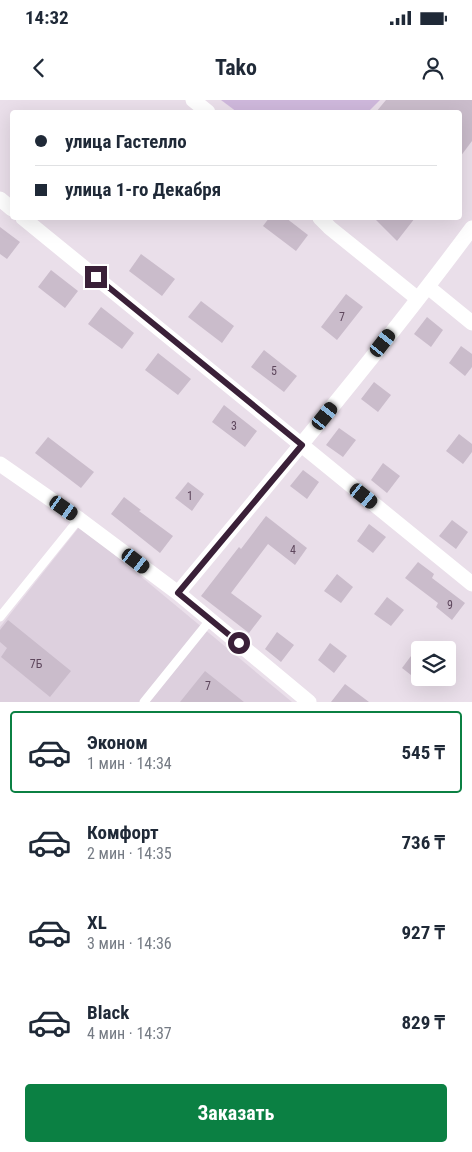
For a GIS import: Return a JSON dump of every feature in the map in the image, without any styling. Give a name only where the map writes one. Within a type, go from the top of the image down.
[{"type":"street","points":[[193,100],[206,110]]},
{"type":"street","points":[[0,199],[10,207]]},
{"type":"street","points":[[25,220],[472,584]]},
{"type":"street","points":[[322,220],[418,299]]},
{"type":"street","points":[[178,593],[302,445],[428,287],[472,228]]},
{"type":"street","points":[[428,287],[472,323]]},
{"type":"street","points":[[0,464],[79,519],[178,593],[309,702]]},
{"type":"lane","points":[[0,617],[79,519]]},
{"type":"lane","points":[[144,702],[211,619]]},
{"type":"shaded area","points":[[221,100],[380,100],[370,110],[234,110]]},
{"type":"shaded area","points":[[80,526],[292,702],[0,702],[0,627]]},
{"type":"building","points":[[386,100],[472,100],[472,141],[462,154],[462,110],[378,110]]},
{"type":"building","points":[[268,220],[289,220],[308,235],[296,251],[263,226]]},
{"type":"building","points":[[376,220],[413,220],[397,241]]},
{"type":"building","points":[[0,227],[20,242],[7,259],[0,254]]},
{"type":"building","points":[[141,254],[175,279],[162,296],[129,271]]},
{"type":"building","points":[[51,270],[78,291],[65,308],[38,287]]},
{"type":"building","points":[[346,294],[363,307],[337,340],[321,327]]},
{"type":"building","points":[[201,301],[234,326],[222,343],[188,317]]},
{"type":"building","points":[[101,307],[134,333],[122,349],[88,324]]},
{"type":"building","points":[[427,317],[443,330],[431,347],[414,334]]},
{"type":"building","points":[[461,346],[472,354],[472,367],[465,376],[449,363]]},
{"type":"building","points":[[264,350],[297,376],[284,392],[251,367]]},
{"type":"building","points":[[158,353],[191,379],[178,395],[145,370]]},
{"type":"building","points":[[374,382],[391,395],[378,412],[361,399]]},
{"type":"building","points":[[224,405],[257,431],[245,447],[212,422]]},
{"type":"building","points":[[339,428],[356,440],[343,457],[326,445]]},
{"type":"building","points":[[459,434],[472,444],[472,452],[463,464],[446,451]]},
{"type":"building","points":[[48,437],[94,472],[81,488],[35,453]]},
{"type":"building","points":[[383,463],[400,476],[387,493],[371,480]]},
{"type":"building","points":[[303,470],[319,482],[307,499],[290,486]]},
{"type":"building","points":[[188,482],[204,494],[192,511],[175,498]]},
{"type":"building","points":[[124,497],[141,510],[139,511],[173,536],[160,553],[111,514]]},
{"type":"building","points":[[266,516],[307,548],[295,565],[268,544],[231,593],[262,616],[249,633],[201,596]]},
{"type":"building","points":[[452,520],[468,532],[456,549],[439,536]]},
{"type":"building","points":[[369,524],[386,537],[373,553],[357,541]]},
{"type":"building","points":[[418,562],[434,574],[432,578],[465,603],[452,620],[436,607],[438,603],[405,578]]},
{"type":"building","points":[[337,574],[353,587],[341,603],[324,591]]},
{"type":"building","points":[[387,597],[404,610],[391,626],[374,614]]},
{"type":"building","points":[[8,620],[71,671],[50,697],[1,657],[7,648],[0,642],[0,630]]},
{"type":"building","points":[[277,632],[294,645],[281,662],[265,649]]},
{"type":"building","points":[[330,643],[347,656],[334,673],[318,660]]},
{"type":"building","points":[[411,656],[411,675],[402,668]]},
{"type":"building","points":[[205,671],[244,702],[180,702]]},
{"type":"building","points":[[345,684],[369,702],[331,702]]},
{"type":"route","points":[[96,277],[302,445],[178,593],[239,643]]}]
